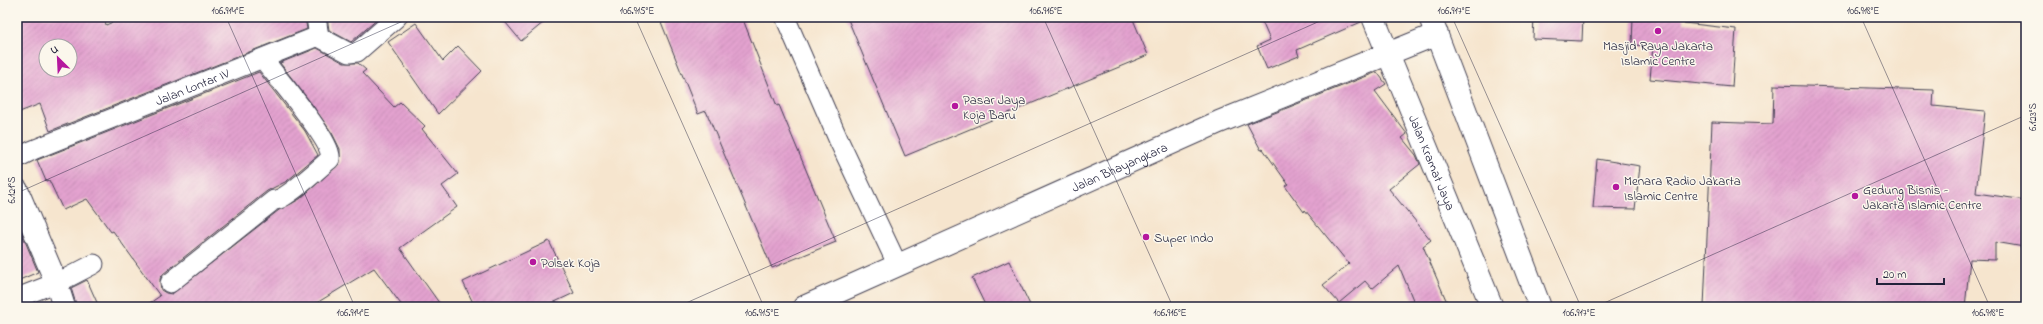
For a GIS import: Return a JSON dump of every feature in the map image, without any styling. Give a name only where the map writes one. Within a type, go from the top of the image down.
[{"type":"street","points":[[316,17],[319,36],[349,53],[357,52],[397,17]]},
{"type":"street","points":[[785,17],[898,266]]},
{"type":"street","name":"Jalan Kramat Jaya","points":[[1374,17],[1492,307]]},
{"type":"street","points":[[1433,26],[1540,307]]},
{"type":"street","name":"Jalan Bhayangkara","points":[[810,306],[1220,122],[1389,53],[1433,26]]},
{"type":"street","name":"Jalan Lontar IV","points":[[17,158],[33,150],[319,36]]},
{"type":"street","points":[[170,283],[274,200],[279,200],[289,193],[330,159],[330,153],[318,130],[263,59]]},
{"type":"street","points":[[17,190],[56,282],[64,307]]},
{"type":"street","points":[[17,298],[94,264]]},
{"type":"building","points":[[17,17],[104,17],[106,25],[124,17],[305,17],[307,29],[50,131],[40,104],[17,113]]},
{"type":"building","points":[[327,17],[380,17],[351,42],[329,30]]},
{"type":"building","points":[[501,17],[550,17],[521,41]]},
{"type":"building","points":[[659,17],[742,17],[777,106],[779,105],[836,242],[772,268],[706,111],[698,114]]},
{"type":"building","name":"Pasar Jaya Koja Baru","points":[[847,17],[1132,17],[1148,55],[905,156]]},
{"type":"building","points":[[1260,17],[1361,17],[1361,22],[1297,50],[1299,56],[1267,69],[1257,46],[1270,40]]},
{"type":"building","name":"Masjid Raya Jakarta Islamic Centre","points":[[1534,17],[1583,17],[1582,41],[1533,39]]},
{"type":"building","points":[[1633,17],[1684,17],[1684,23],[1736,29],[1732,87],[1650,79],[1653,46],[1632,45]]},
{"type":"building","points":[[416,23],[443,61],[458,46],[482,71],[438,114],[388,42]]},
{"type":"building","points":[[317,48],[344,63],[358,63],[366,70],[362,73],[394,107],[400,102],[425,126],[422,129],[458,174],[442,186],[457,207],[400,248],[442,307],[403,307],[374,268],[310,307],[144,307],[160,296],[113,231],[111,232],[87,199],[63,210],[49,180],[46,181],[37,160],[259,72],[305,131],[318,155],[287,181],[267,191],[163,274],[160,279],[161,290],[172,294],[279,210],[300,199],[340,163],[340,149],[332,133],[280,63]]},
{"type":"building","points":[[1377,72],[1386,84],[1375,91],[1407,134],[1402,138],[1416,155],[1420,164],[1389,189],[1431,240],[1423,246],[1449,307],[1416,307],[1399,266],[1372,289],[1365,281],[1339,303],[1323,285],[1349,264],[1305,210],[1304,212],[1285,186],[1288,184],[1263,149],[1261,150],[1247,124]]},
{"type":"building","name":"Gedung Bisnis - Jakarta Islamic Centre","points":[[1774,85],[1934,90],[1933,106],[1985,111],[1976,193],[2026,200],[2024,247],[1995,242],[1995,260],[1970,259],[1965,307],[1704,307],[1712,122],[1773,124]]},
{"type":"building","name":"Menara Radio Jakarta Islamic Centre","points":[[1597,159],[1640,166],[1635,209],[1593,208]]},
{"type":"building","points":[[17,222],[38,272],[17,281]]},
{"type":"building","name":"Polsek Koja","points":[[549,241],[574,293],[544,307],[475,307],[463,282]]},
{"type":"building","points":[[1009,261],[1031,307],[986,307],[972,278]]},
{"type":"building","points":[[87,280],[99,307],[77,307],[71,288]]},
{"type":"place","name":"Masjid Raya Jakarta Islamic Centre","points":[[1658,31]]},
{"type":"place","name":"Pasar Jaya Koja Baru","points":[[955,106]]},
{"type":"place","name":"Menara Radio Jakarta Islamic Centre","points":[[1616,187]]},
{"type":"place","name":"Gedung Bisnis - Jakarta Islamic Centre","points":[[1855,196]]},
{"type":"place","name":"Super Indo","points":[[1146,237]]},
{"type":"place","name":"Polsek Koja","points":[[533,262]]}]
